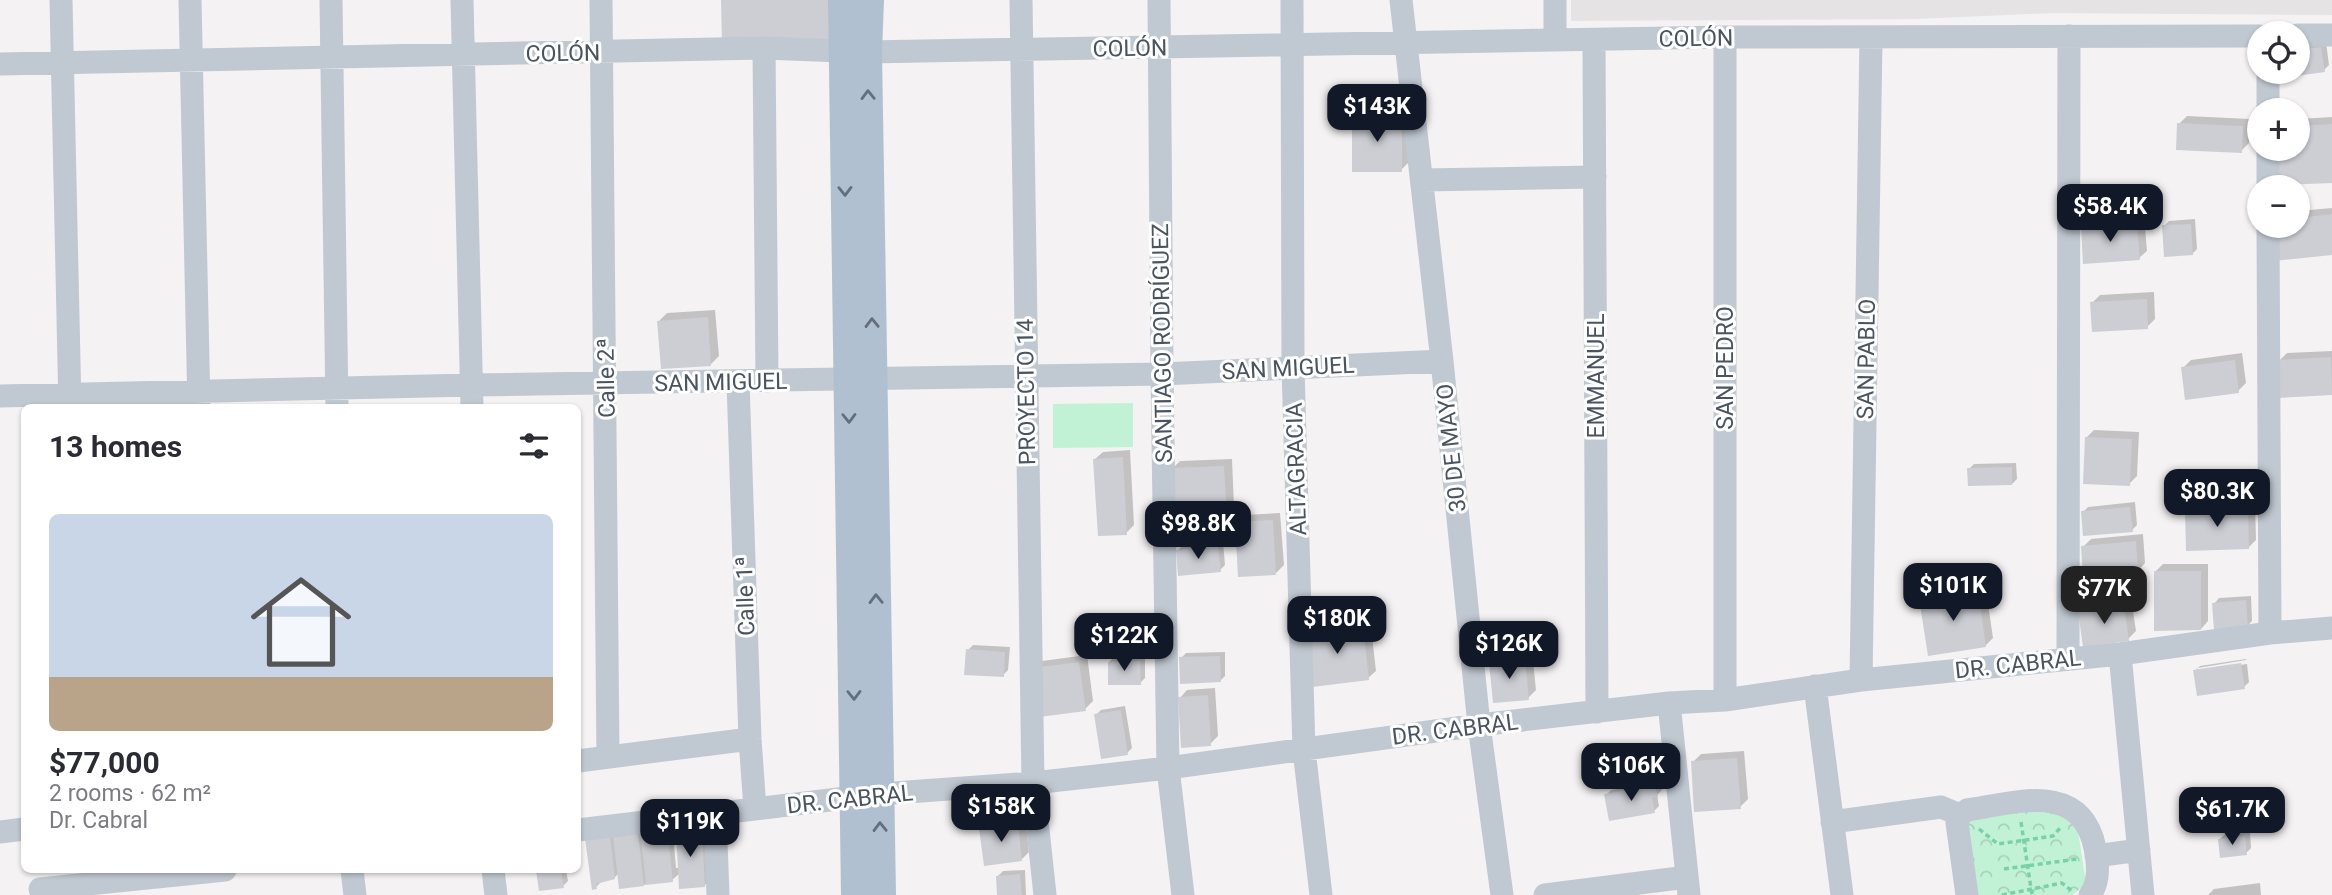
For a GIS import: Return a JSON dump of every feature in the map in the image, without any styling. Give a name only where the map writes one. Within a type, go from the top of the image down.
[{"type":"main road","points":[[843,0],[855,52],[868,796],[881,895]]},
{"type":"main road","points":[[855,52],[869,0]]},
{"type":"main road","points":[[856,895],[868,796]]},
{"type":"street","points":[[61,0],[70,401]]},
{"type":"street","points":[[190,0],[198,400]]},
{"type":"street","points":[[331,0],[337,398]]},
{"type":"street","points":[[462,0],[472,404]]},
{"type":"street","name":"Calle 2ª","points":[[601,0],[608,757]]},
{"type":"street","name":"PROYECTO 14","points":[[1021,0],[1033,783],[1045,895]]},
{"type":"street","name":"SANTIAGO RODRÍGUEZ","points":[[1159,0],[1168,768],[1183,895]]},
{"type":"street","name":"ALTAGRACIA","points":[[1292,0],[1293,369],[1304,750],[1321,895]]},
{"type":"street","name":"30 DE MAYO","points":[[1401,0],[1442,361],[1479,725],[1502,895]]},
{"type":"street","points":[[1555,0],[1555,40]]},
{"type":"street","points":[[2310,35],[2332,35]]},
{"type":"street","points":[[2068,659],[2069,36]]},
{"type":"street","name":"COLÓN","points":[[0,64],[764,48],[855,52],[1725,37],[2247,36]]},
{"type":"street","name":"SAN PEDRO","points":[[1725,37],[1726,699]]},
{"type":"street","name":"SAN PABLO","points":[[1861,680],[1871,38]]},
{"type":"street","name":"EMMANUEL","points":[[1594,40],[1597,712]]},
{"type":"street","points":[[764,48],[767,381]]},
{"type":"street","points":[[1422,180],[1595,177]]},
{"type":"street","points":[[2268,238],[2270,633]]},
{"type":"street","name":"SAN MIGUEL","points":[[0,396],[70,401],[337,398],[471,385],[1162,374],[1442,361]]},
{"type":"street","name":"Calle 1ª","points":[[738,382],[750,739],[755,809]]},
{"type":"street","name":"DR. CABRAL","points":[[581,830],[868,796],[1033,783],[1168,768],[1479,725],[2332,628]]},
{"type":"street","points":[[2120,654],[2143,895]]},
{"type":"street","points":[[1815,686],[1842,895]]},
{"type":"street","points":[[1545,895],[1688,886],[1669,703]]},
{"type":"street","points":[[581,761],[750,739]]},
{"type":"street","points":[[1967,895],[1957,823],[1960,815],[1967,810],[2037,799],[2052,800],[2076,811],[2087,825],[2098,873],[2090,895]]},
{"type":"street","points":[[1832,822],[1941,807],[1960,815]]},
{"type":"street","points":[[715,814],[718,895]]},
{"type":"street","points":[[0,832],[21,829]]},
{"type":"street","points":[[2096,856],[2139,850]]},
{"type":"street","points":[[39,885],[188,873]]},
{"type":"street","points":[[352,873],[355,895]]},
{"type":"street","points":[[493,873],[496,895]]},
{"type":"path","points":[[1960,815],[1998,844],[2053,836],[2076,811]]},
{"type":"path","points":[[2024,841],[2032,895]]},
{"type":"path","points":[[2004,869],[2096,856]]},
{"type":"path","points":[[2002,895],[2062,883],[2077,895]]},
{"type":"shaded area","points":[[1571,0],[2332,0],[2332,15],[2053,13],[1917,19],[1571,21]]},
{"type":"green space","points":[[1133,403],[1133,447],[1053,448],[1053,404]]},
{"type":"green space","points":[[2046,808],[2077,825],[2086,883],[2073,895],[1976,895],[1966,820]]},
{"type":"building","points":[[721,0],[838,0],[839,41],[722,43]]},
{"type":"building","points":[[2321,47],[2325,72],[2310,74],[2310,48]]},
{"type":"building","points":[[1352,116],[1402,116],[1402,172],[1352,172]]},
{"type":"building","points":[[2177,123],[2243,126],[2242,153],[2176,150]]},
{"type":"building","points":[[2332,124],[2332,183],[2310,184],[2310,175],[2276,175],[2276,161],[2310,161],[2310,125]]},
{"type":"building","points":[[2332,214],[2332,255],[2273,261],[2271,238],[2310,238],[2310,217]]},
{"type":"building","points":[[2137,223],[2140,260],[2083,264],[2081,227]]},
{"type":"building","points":[[2191,224],[2193,255],[2164,257],[2162,225]]},
{"type":"building","points":[[2147,299],[2148,329],[2092,332],[2090,302]]},
{"type":"building","points":[[708,317],[711,366],[661,369],[657,321]]},
{"type":"building","points":[[2331,357],[2332,395],[2279,398],[2277,360]]},
{"type":"building","points":[[2235,360],[2239,393],[2185,400],[2181,367]]},
{"type":"building","points":[[2085,437],[2132,439],[2130,486],[2083,484]]},
{"type":"building","points":[[1123,457],[1127,535],[1098,536],[1093,459]]},
{"type":"building","points":[[1224,466],[1227,516],[1173,518],[1171,468]]},
{"type":"building","points":[[2012,467],[2012,485],[1968,486],[1967,468]]},
{"type":"building","points":[[2130,507],[2133,532],[2083,536],[2081,511]]},
{"type":"building","points":[[2248,508],[2249,549],[2186,551],[2185,509]]},
{"type":"building","points":[[1273,520],[1276,575],[1238,577],[1235,522]]},
{"type":"building","points":[[2136,541],[2138,572],[2083,577],[2081,546]]},
{"type":"building","points":[[1218,546],[1221,572],[1178,576],[1176,550]]},
{"type":"building","points":[[2154,571],[2201,571],[2201,630],[2154,631]]},
{"type":"building","points":[[1978,590],[1986,647],[1928,656],[1919,598]]},
{"type":"building","points":[[2246,600],[2248,628],[2214,630],[2212,603]]},
{"type":"building","points":[[2124,605],[2129,641],[2083,647],[2078,611]]},
{"type":"building","points":[[1363,625],[1369,680],[1312,687],[1305,632]]},
{"type":"building","points":[[966,649],[1005,652],[1004,677],[964,675]]},
{"type":"building","points":[[1220,656],[1221,682],[1180,684],[1179,657]]},
{"type":"building","points":[[1525,658],[1529,700],[1493,703],[1489,662]]},
{"type":"building","points":[[1140,661],[1141,685],[1108,685],[1108,662]]},
{"type":"building","points":[[1079,662],[1086,711],[1039,717],[1032,668]]},
{"type":"building","points":[[2241,663],[2245,689],[2197,696],[2193,670]]},
{"type":"building","points":[[1208,695],[1211,746],[1181,748],[1178,697]]},
{"type":"building","points":[[1121,710],[1128,755],[1101,759],[1094,714]]},
{"type":"building","points":[[1737,758],[1741,809],[1694,812],[1691,761]]},
{"type":"building","points":[[1655,785],[1658,797],[1652,798],[1655,813],[1609,821],[1604,794]]},
{"type":"building","points":[[1018,823],[1022,861],[984,866],[979,828]]},
{"type":"building","points":[[702,830],[705,887],[679,889],[676,831]]},
{"type":"building","points":[[638,832],[644,886],[619,889],[613,835]]},
{"type":"building","points":[[610,836],[615,879],[596,884],[597,889],[592,890],[585,839]]},
{"type":"building","points":[[2245,836],[2247,855],[2220,858],[2218,839]]},
{"type":"building","points":[[668,837],[673,882],[646,885],[641,839]]},
{"type":"building","points":[[536,873],[562,873],[564,888],[539,891]]},
{"type":"building","points":[[1020,874],[1022,895],[997,895],[996,876]]}]
